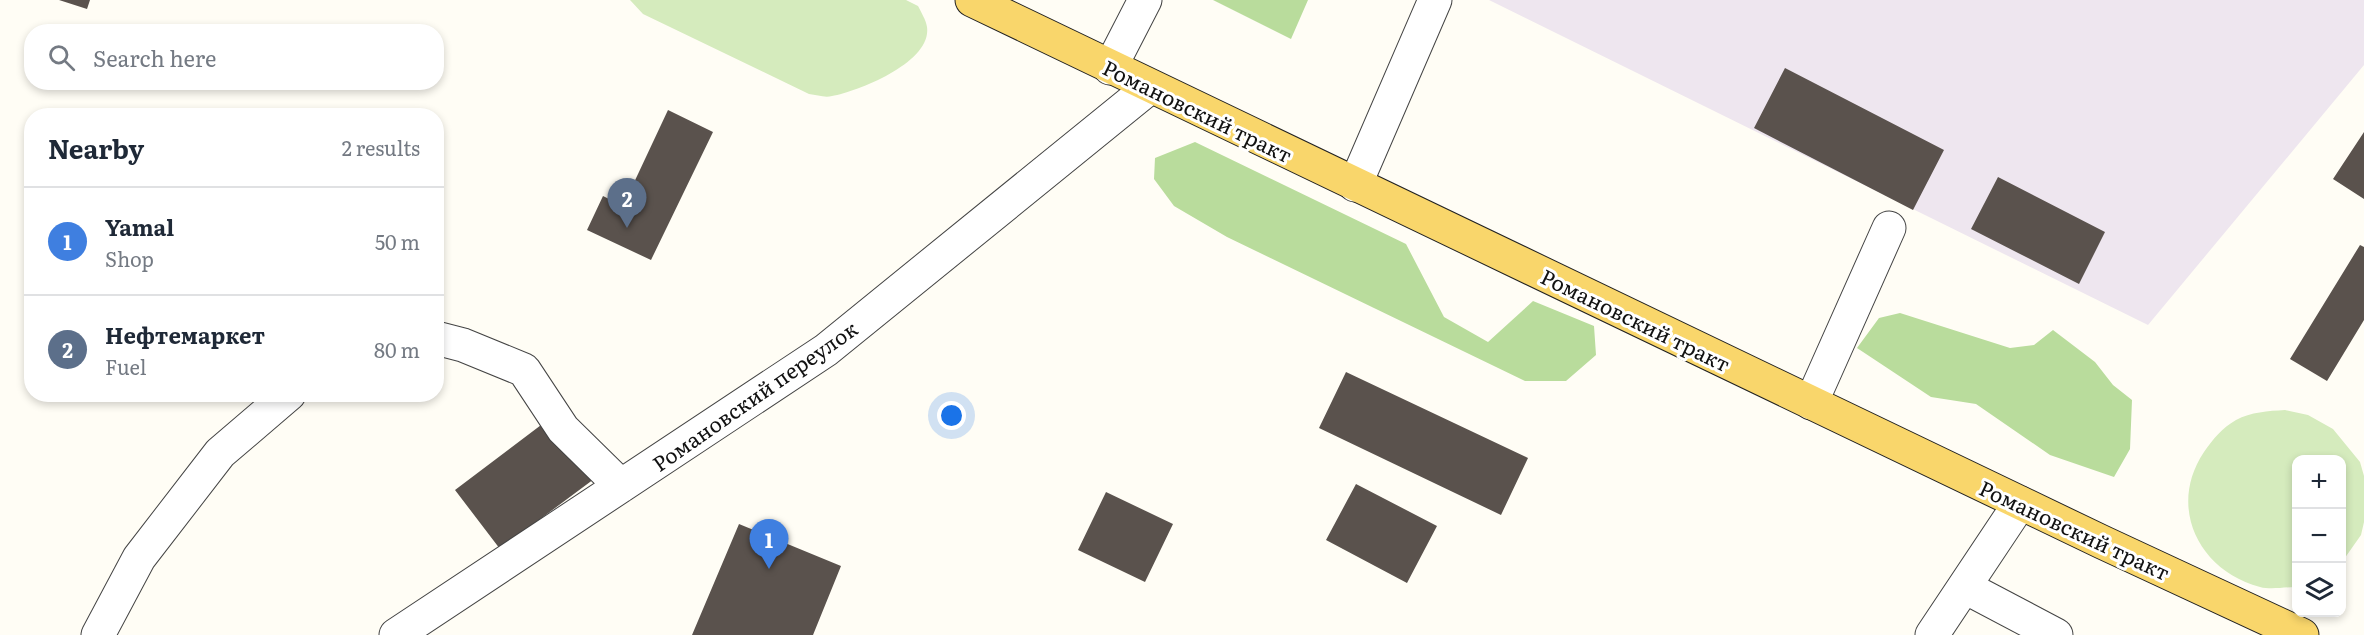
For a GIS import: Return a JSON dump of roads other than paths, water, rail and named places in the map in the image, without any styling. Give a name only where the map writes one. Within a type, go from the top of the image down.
[{"type":"main road","name":"Романовский тракт","points":[[972,0],[2020,503],[2302,635]]},
{"type":"street","points":[[1110,68],[1145,0]]},
{"type":"street","points":[[1355,185],[1435,0]]},
{"type":"street","name":"Романовский переулок","points":[[396,635],[826,350],[1150,87]]},
{"type":"street","points":[[1811,403],[1889,228]]},
{"type":"street","points":[[444,341],[464,345],[524,370],[563,429],[621,486]]},
{"type":"street","points":[[98,635],[139,558],[220,453],[280,402]]},
{"type":"street","points":[[1932,635],[2020,503]]},
{"type":"street","points":[[1965,587],[2056,635]]},
{"type":"place","name":"Нефтемаркет","points":[[627,228]]},
{"type":"place","name":"Yamal","points":[[769,569]]}]
